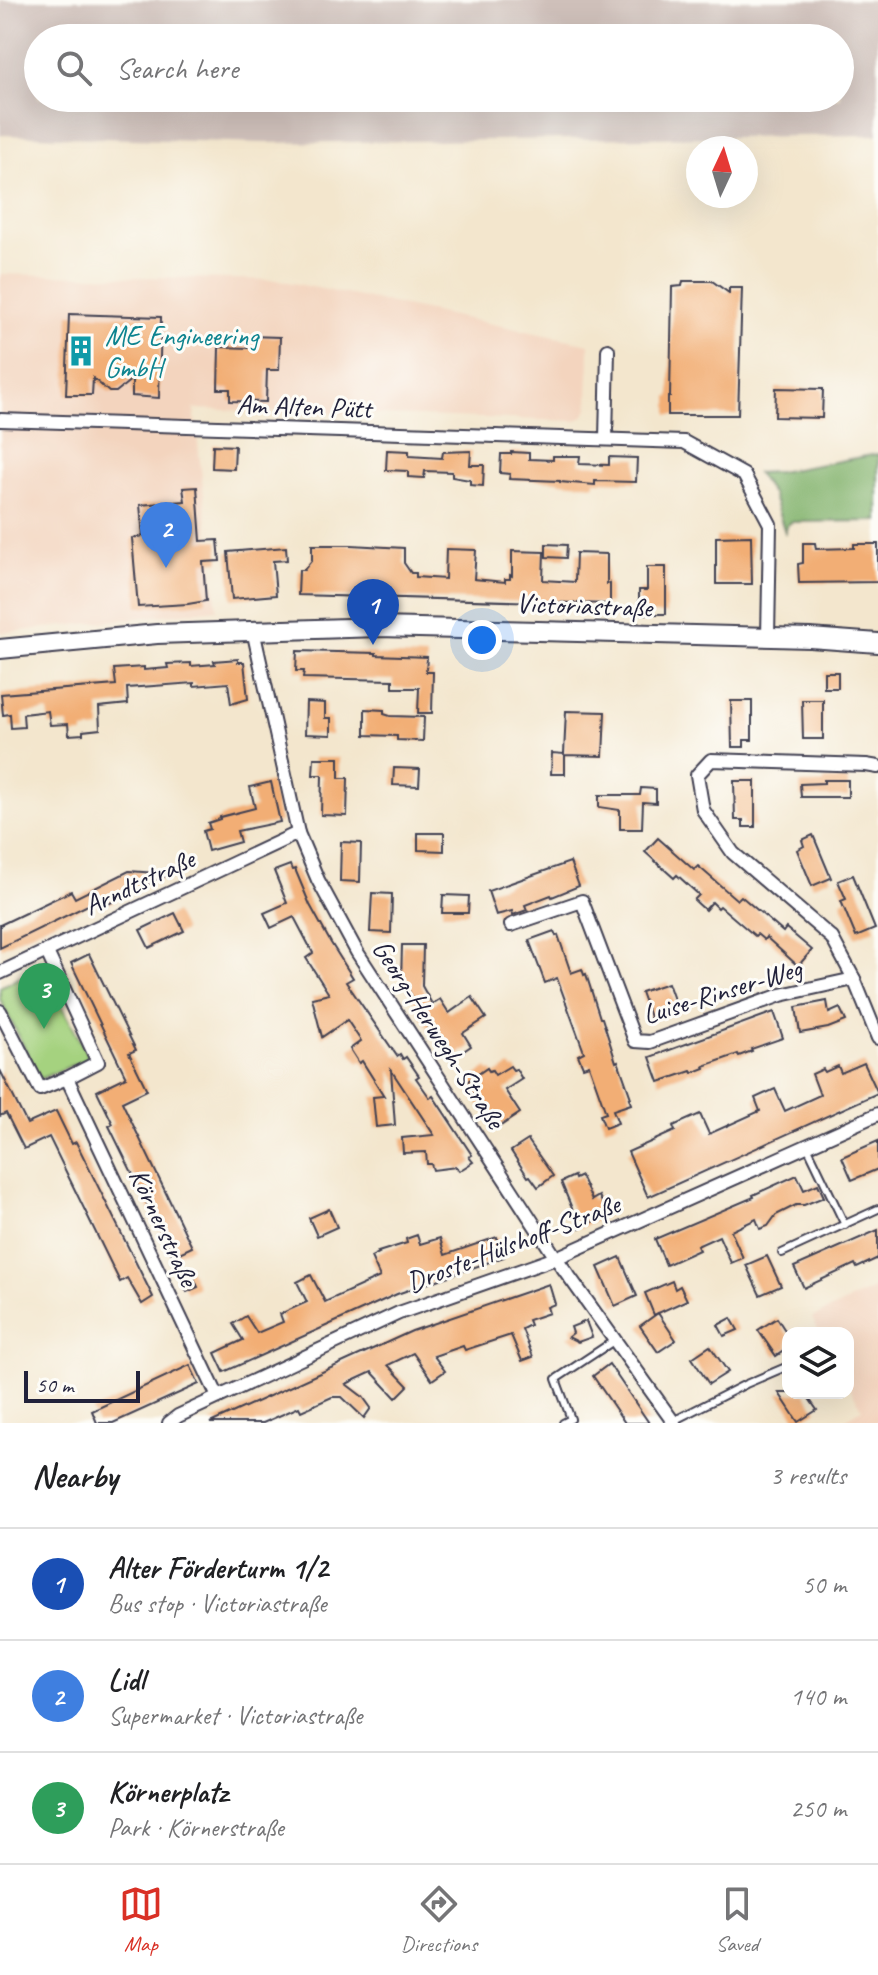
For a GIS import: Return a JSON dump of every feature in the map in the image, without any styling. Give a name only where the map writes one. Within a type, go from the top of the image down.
[{"type":"main road","name":"Victoriastraße","points":[[0,649],[157,634],[379,627],[768,637],[878,643]]},
{"type":"street","points":[[606,439],[608,350]]},
{"type":"street","name":"Am Alten Pütt","points":[[0,420],[684,442],[744,475],[770,524],[768,637]]},
{"type":"street","name":"Georg-Herwegh-Straße","points":[[253,630],[298,833],[318,880],[357,952],[556,1258],[673,1422]]},
{"type":"street","points":[[878,767],[711,760],[697,775],[703,810],[733,853],[832,938],[854,979],[878,1038]]},
{"type":"street","name":"Arndtstraße","points":[[0,973],[298,833]]},
{"type":"street","name":"Luise-Rinser-Weg","points":[[511,925],[582,901],[635,1041],[650,1042],[781,995],[854,979]]},
{"type":"street","points":[[0,1011],[40,1089],[98,1062],[47,952]]},
{"type":"street","name":"Körnerstraße","points":[[67,1078],[218,1397]]},
{"type":"street","name":"Droste-Hülshoff-Straße","points":[[169,1423],[178,1416],[399,1313],[556,1258],[878,1114]]},
{"type":"lane","points":[[807,1146],[845,1225]]},
{"type":"lane","points":[[782,1253],[878,1209]]},
{"type":"lane","points":[[563,1423],[571,1419],[556,1379],[615,1340]]},
{"type":"lane","points":[[673,1422],[782,1369]]},
{"type":"shaded area","points":[[0,0],[878,0],[878,135],[263,143],[0,135]]},
{"type":"shaded area","points":[[0,274],[278,280],[589,344],[588,409],[576,421],[194,409],[217,609],[0,633]]},
{"type":"shaded area","points":[[878,1287],[878,1423],[839,1423],[862,1409],[854,1395],[854,1327],[817,1327],[812,1318]]},
{"type":"green space","points":[[878,454],[878,521],[792,522],[785,532],[772,494],[757,473],[779,472]]},
{"type":"green space","points":[[42,967],[89,1058],[40,1079],[0,999],[0,987]]},
{"type":"building","points":[[683,281],[712,281],[729,293],[729,288],[742,288],[738,415],[668,415],[672,287],[682,286]]},
{"type":"building","name":"ME Engineering GmbH","points":[[69,314],[161,317],[159,398],[132,396],[132,379],[116,392],[109,392],[93,378],[92,395],[66,395]]},
{"type":"building","points":[[249,336],[280,337],[279,370],[267,370],[266,402],[230,401],[230,389],[218,389],[219,347],[249,348]]},
{"type":"building","points":[[776,388],[823,389],[822,418],[775,417]]},
{"type":"building","points":[[213,445],[235,446],[234,469],[212,468]]},
{"type":"building","points":[[387,450],[409,451],[409,456],[442,458],[443,452],[471,451],[470,465],[484,465],[483,486],[470,485],[470,480],[452,477],[452,472],[425,471],[424,478],[408,477],[408,471],[386,470]]},
{"type":"building","points":[[529,453],[529,459],[553,460],[553,456],[580,456],[579,464],[609,465],[609,457],[637,458],[636,482],[595,481],[595,485],[509,479],[510,474],[500,473],[501,454]]},
{"type":"building","points":[[197,487],[201,541],[218,540],[220,561],[203,562],[206,601],[138,607],[132,538],[143,536],[140,505],[185,501],[183,488]]},
{"type":"building","points":[[751,536],[752,584],[716,584],[716,537]]},
{"type":"building","points":[[803,543],[815,543],[816,549],[878,544],[878,582],[799,583],[798,564],[803,563]]},
{"type":"building","points":[[546,544],[567,545],[566,558],[546,557]]},
{"type":"building","points":[[312,545],[404,548],[404,563],[411,573],[416,573],[416,577],[445,579],[446,549],[476,550],[474,579],[505,582],[512,576],[512,551],[544,552],[543,580],[575,582],[576,553],[607,554],[610,604],[298,595],[299,570],[304,570],[312,560]]},
{"type":"building","points":[[286,547],[287,560],[273,561],[276,595],[232,599],[228,552]]},
{"type":"building","points":[[647,567],[666,567],[666,614],[639,614],[639,590],[647,590]]},
{"type":"building","points":[[297,651],[427,657],[426,672],[433,672],[432,713],[418,713],[419,688],[393,688],[393,680],[303,678],[304,671],[296,671]]},
{"type":"building","points":[[238,659],[238,662],[244,662],[248,699],[231,704],[228,683],[127,688],[128,704],[99,707],[100,729],[69,735],[68,724],[50,725],[48,711],[23,714],[24,727],[11,728],[10,714],[3,715],[1,694],[116,685],[114,669],[144,667],[144,670],[168,668],[167,664],[191,663],[191,666]]},
{"type":"building","points":[[824,672],[838,672],[838,688],[824,688]]},
{"type":"building","points":[[802,700],[823,700],[823,739],[803,739]]},
{"type":"building","points":[[731,701],[752,701],[752,740],[744,740],[744,747],[732,747]]},
{"type":"building","points":[[306,702],[325,703],[325,718],[331,718],[331,735],[305,734]]},
{"type":"building","points":[[365,709],[384,710],[384,714],[390,716],[424,717],[423,741],[365,735]]},
{"type":"building","points":[[566,711],[605,712],[603,756],[565,755],[565,774],[551,774],[552,753],[564,754]]},
{"type":"building","points":[[314,758],[339,758],[339,778],[348,778],[347,816],[321,815],[322,775],[313,775]]},
{"type":"building","points":[[394,768],[420,769],[419,786],[393,785]]},
{"type":"building","points":[[824,780],[848,780],[848,797],[801,797],[800,784],[824,783]]},
{"type":"building","points":[[734,781],[755,781],[755,827],[743,827],[743,820],[735,820]]},
{"type":"building","points":[[271,782],[280,822],[237,831],[240,842],[208,851],[203,831],[210,829],[208,823],[255,808],[250,787]]},
{"type":"building","points":[[641,788],[656,789],[656,803],[643,802],[642,829],[620,829],[620,810],[599,807],[599,795],[640,795]]},
{"type":"building","points":[[418,833],[444,833],[444,851],[418,850]]},
{"type":"building","points":[[813,835],[831,878],[812,886],[797,850],[804,846],[802,840]]},
{"type":"building","points":[[658,838],[694,870],[698,866],[737,900],[741,896],[783,932],[786,928],[812,950],[798,966],[766,937],[764,940],[757,934],[755,936],[720,906],[718,908],[712,902],[705,910],[694,900],[699,895],[645,852]]},
{"type":"building","points":[[341,842],[361,843],[360,882],[340,881]]},
{"type":"building","points":[[570,862],[579,886],[525,905],[527,910],[513,915],[512,911],[496,915],[488,891]]},
{"type":"building","points":[[290,865],[292,870],[295,869],[310,905],[353,978],[346,982],[397,1056],[406,1057],[419,1076],[416,1078],[430,1098],[433,1096],[472,1155],[469,1157],[473,1162],[459,1171],[456,1167],[433,1170],[431,1164],[427,1164],[426,1152],[403,1153],[402,1138],[434,1135],[391,1070],[395,1125],[376,1127],[373,1097],[384,1096],[362,1061],[359,1063],[350,1049],[361,1041],[347,1020],[322,1037],[312,998],[329,994],[306,958],[313,953],[294,917],[271,928],[264,913],[287,903],[274,871]]},
{"type":"building","points":[[129,871],[170,874],[100,908],[96,901],[0,948],[0,925],[71,891],[75,898]]},
{"type":"building","points":[[853,875],[875,929],[856,937],[841,901],[846,899],[838,881]]},
{"type":"building","points":[[372,893],[392,894],[391,933],[370,932]]},
{"type":"building","points":[[443,895],[469,896],[468,913],[442,913]]},
{"type":"building","points":[[175,913],[184,931],[149,948],[140,930]]},
{"type":"building","points":[[554,931],[571,973],[582,969],[586,974],[631,1098],[631,1104],[613,1110],[618,1123],[605,1128],[600,1115],[606,1113],[589,1065],[583,1067],[578,1055],[584,1052],[557,978],[545,983],[529,940]]},
{"type":"building","points":[[402,945],[423,945],[422,986],[432,1004],[440,999],[449,1013],[472,997],[486,1018],[463,1033],[471,1046],[450,1060],[419,1014],[421,1012],[404,983],[401,983]]},
{"type":"building","points":[[89,954],[136,1050],[129,1053],[147,1090],[122,1102],[192,1247],[173,1256],[109,1126],[113,1124],[97,1091],[126,1077],[71,963]]},
{"type":"building","points":[[668,983],[678,1011],[651,1020],[641,992]]},
{"type":"building","points":[[827,1001],[829,1013],[840,1008],[846,1021],[800,1033],[796,1007]]},
{"type":"building","points":[[774,1012],[783,1038],[692,1073],[659,1082],[650,1057]]},
{"type":"building","points":[[864,1063],[878,1093],[648,1197],[628,1152],[675,1131],[673,1126],[700,1114],[709,1134],[760,1111],[755,1098],[775,1089],[785,1111],[820,1095],[812,1074],[838,1066],[841,1073]]},
{"type":"building","points":[[510,1066],[522,1079],[505,1090],[520,1113],[496,1129],[465,1083],[487,1068],[495,1075]]},
{"type":"building","points":[[0,1070],[27,1124],[56,1111],[72,1144],[76,1142],[153,1297],[142,1304],[127,1278],[120,1282],[49,1137],[24,1149],[6,1113],[0,1116]]},
{"type":"building","points":[[528,1140],[553,1176],[538,1187],[511,1151]]},
{"type":"building","points":[[878,1141],[878,1169],[852,1180],[842,1157]]},
{"type":"building","points":[[797,1175],[804,1190],[818,1184],[824,1197],[776,1215],[768,1226],[760,1229],[756,1219],[731,1231],[743,1258],[731,1263],[719,1236],[697,1246],[699,1250],[666,1265],[655,1239]]},
{"type":"building","points":[[574,1176],[575,1179],[581,1176],[592,1200],[599,1196],[608,1215],[580,1228],[561,1182]]},
{"type":"building","points":[[329,1209],[337,1227],[317,1236],[309,1218]]},
{"type":"building","points":[[878,1230],[878,1258],[857,1268],[855,1264],[804,1288],[794,1267]]},
{"type":"building","points":[[417,1235],[420,1244],[440,1238],[445,1255],[497,1237],[504,1257],[397,1294],[224,1372],[215,1353],[243,1340],[233,1324],[246,1316],[257,1333],[283,1322],[280,1314],[307,1302],[297,1282],[311,1275],[325,1302],[380,1277],[371,1257],[407,1243],[406,1239]]},
{"type":"building","points":[[767,1256],[781,1286],[760,1295],[746,1265]]},
{"type":"building","points":[[620,1257],[637,1296],[615,1306],[598,1267]]},
{"type":"building","points":[[189,1268],[198,1287],[187,1292],[178,1274]]},
{"type":"building","points":[[672,1281],[675,1289],[680,1286],[687,1300],[654,1315],[645,1293]]},
{"type":"building","points":[[549,1284],[555,1304],[547,1307],[549,1313],[528,1320],[530,1325],[522,1329],[533,1357],[522,1361],[511,1335],[434,1356],[445,1371],[432,1380],[413,1353],[388,1365],[408,1386],[396,1398],[372,1372],[346,1384],[371,1408],[364,1418],[342,1397],[332,1397],[263,1423],[210,1423],[412,1331]]},
{"type":"building","points":[[658,1313],[676,1340],[658,1352],[640,1326]]},
{"type":"building","points":[[731,1318],[738,1330],[724,1336],[718,1325]]},
{"type":"building","points":[[777,1318],[783,1327],[782,1352],[776,1356],[758,1330]]},
{"type":"building","points":[[586,1321],[592,1337],[578,1342],[568,1337],[573,1333],[571,1327]]},
{"type":"building","points":[[710,1346],[728,1372],[709,1384],[692,1358]]},
{"type":"building","points":[[609,1364],[649,1423],[625,1423],[593,1376]]},
{"type":"building","points":[[190,1365],[199,1384],[113,1423],[97,1423],[92,1411]]},
{"type":"building","points":[[783,1399],[809,1399],[817,1410],[798,1422]]},
{"type":"place","name":"ME Engineering GmbH","points":[[81,351]]},
{"type":"place","name":"Lidl","points":[[166,568]]},
{"type":"place","name":"Alter Förderturm 1/2","points":[[373,645]]},
{"type":"place","name":"Körnerplatz","points":[[44,1029]]}]
